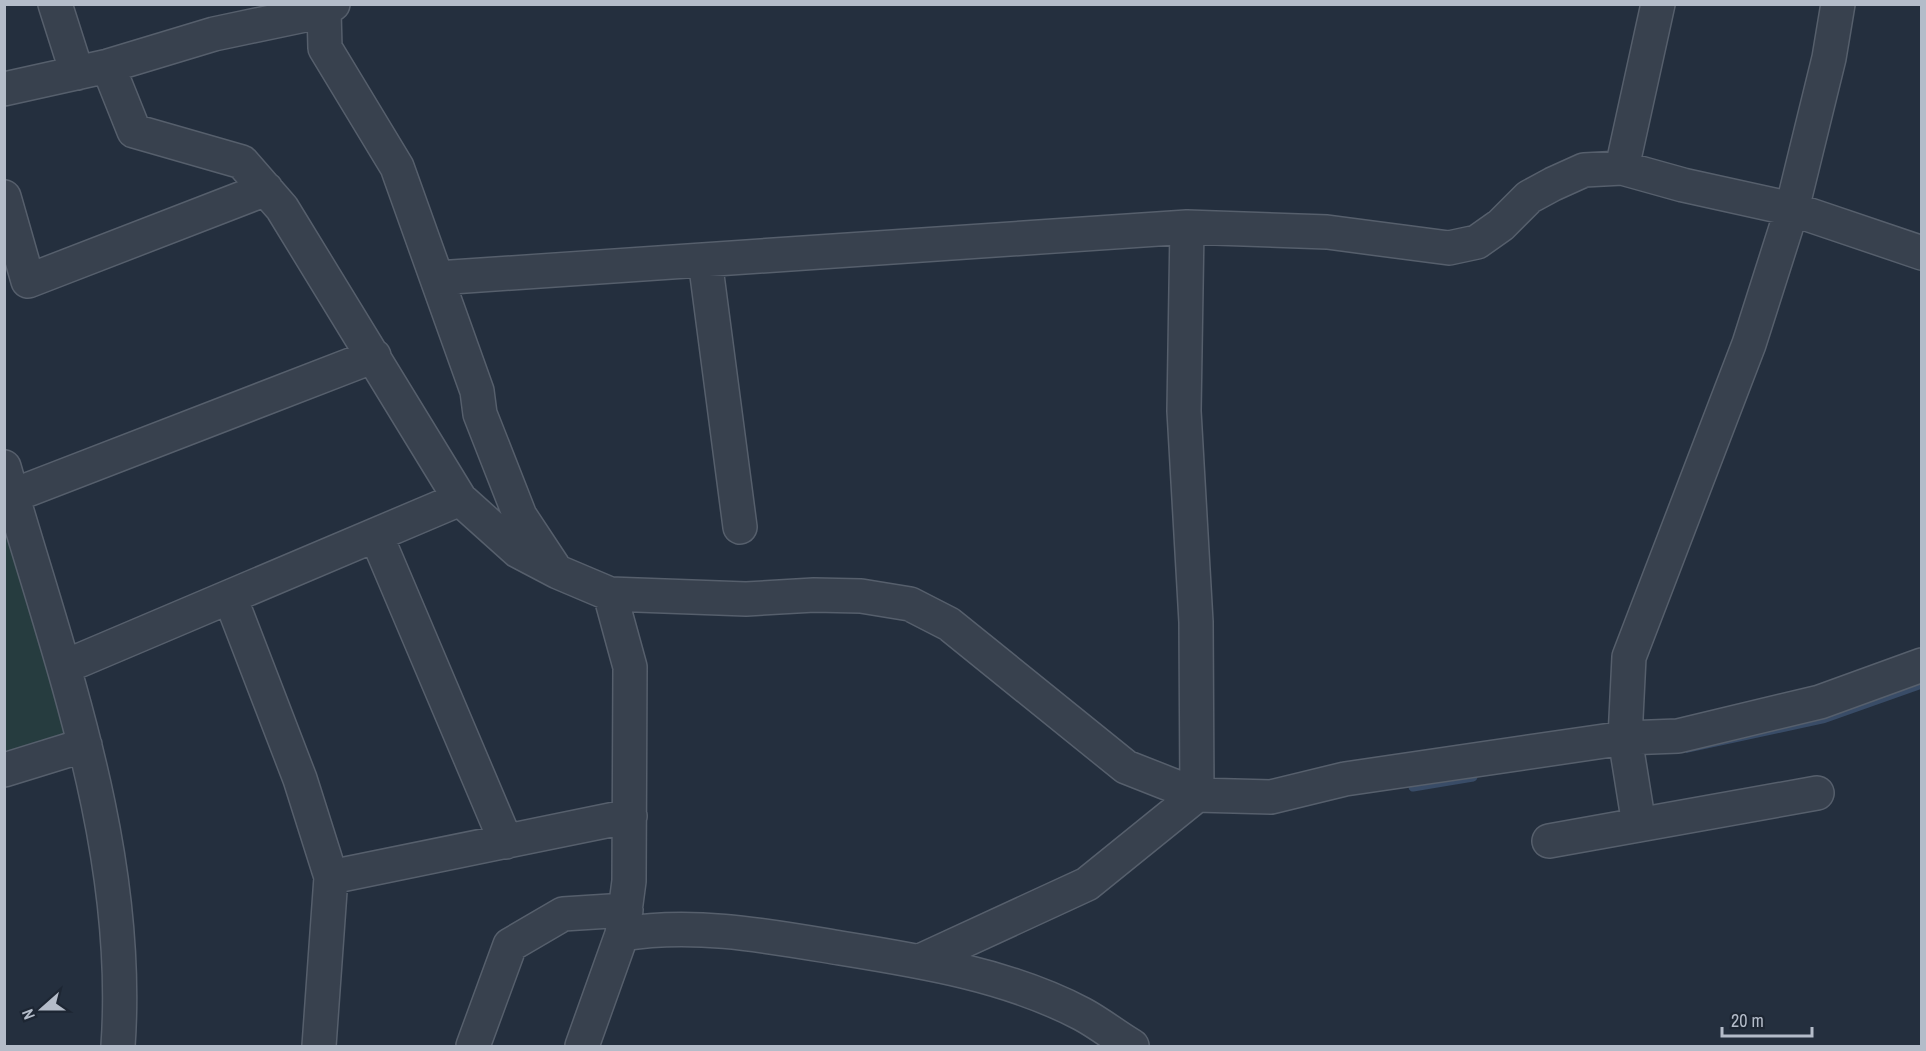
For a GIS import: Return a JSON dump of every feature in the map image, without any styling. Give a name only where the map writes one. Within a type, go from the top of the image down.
[{"type":"street","points":[[55,4],[93,69],[134,131],[242,162],[282,208],[460,499],[518,551],[558,572],[610,594],[746,599],[837,596],[910,604],[949,624],[1126,767],[1197,795],[1271,797],[1345,779],[1625,738],[1678,736],[1820,702],[1922,665]]},
{"type":"street","points":[[1622,168],[1658,4]]},
{"type":"street","points":[[1639,825],[1625,738],[1629,657],[1749,344],[1792,209],[1828,58],[1838,4]]},
{"type":"street","points":[[4,89],[93,69],[214,34],[328,8],[325,48],[397,167],[477,391],[480,414],[519,516],[558,572]]},
{"type":"street","points":[[437,278],[1186,227],[1327,232],[1449,248],[1477,242],[1501,225],[1529,197],[1573,174],[1584,170],[1622,168],[1683,185],[1792,209],[1922,253]]},
{"type":"street","points":[[4,197],[28,281],[266,189]]},
{"type":"street","points":[[1186,227],[1184,411],[1196,622],[1197,795]]},
{"type":"street","points":[[705,260],[740,527]]},
{"type":"street","points":[[118,1047],[117,938],[104,823],[64,667],[7,488],[374,356]]},
{"type":"street","points":[[64,667],[460,499]]},
{"type":"street","points":[[376,535],[506,842]]},
{"type":"street","points":[[582,1047],[624,922],[629,881],[630,667],[610,594]]},
{"type":"street","points":[[230,597],[300,779],[331,877],[319,1047]]},
{"type":"street","points":[[4,770],[85,746]]},
{"type":"street","points":[[1549,842],[1817,793]]},
{"type":"street","points":[[920,961],[1087,884],[1197,795]]},
{"type":"street","points":[[331,877],[630,816]]},
{"type":"street","points":[[473,1047],[510,945],[563,914],[624,922],[644,931],[735,931],[920,961],[1024,990],[1082,1014],[1132,1047]]},
{"type":"green space","points":[[4,509],[76,737],[5,757]]},
{"type":"water","points":[[1921,673],[1921,689],[1825,723],[1686,753],[1691,739]]},
{"type":"waterway","points":[[1413,787],[1473,777]]}]
